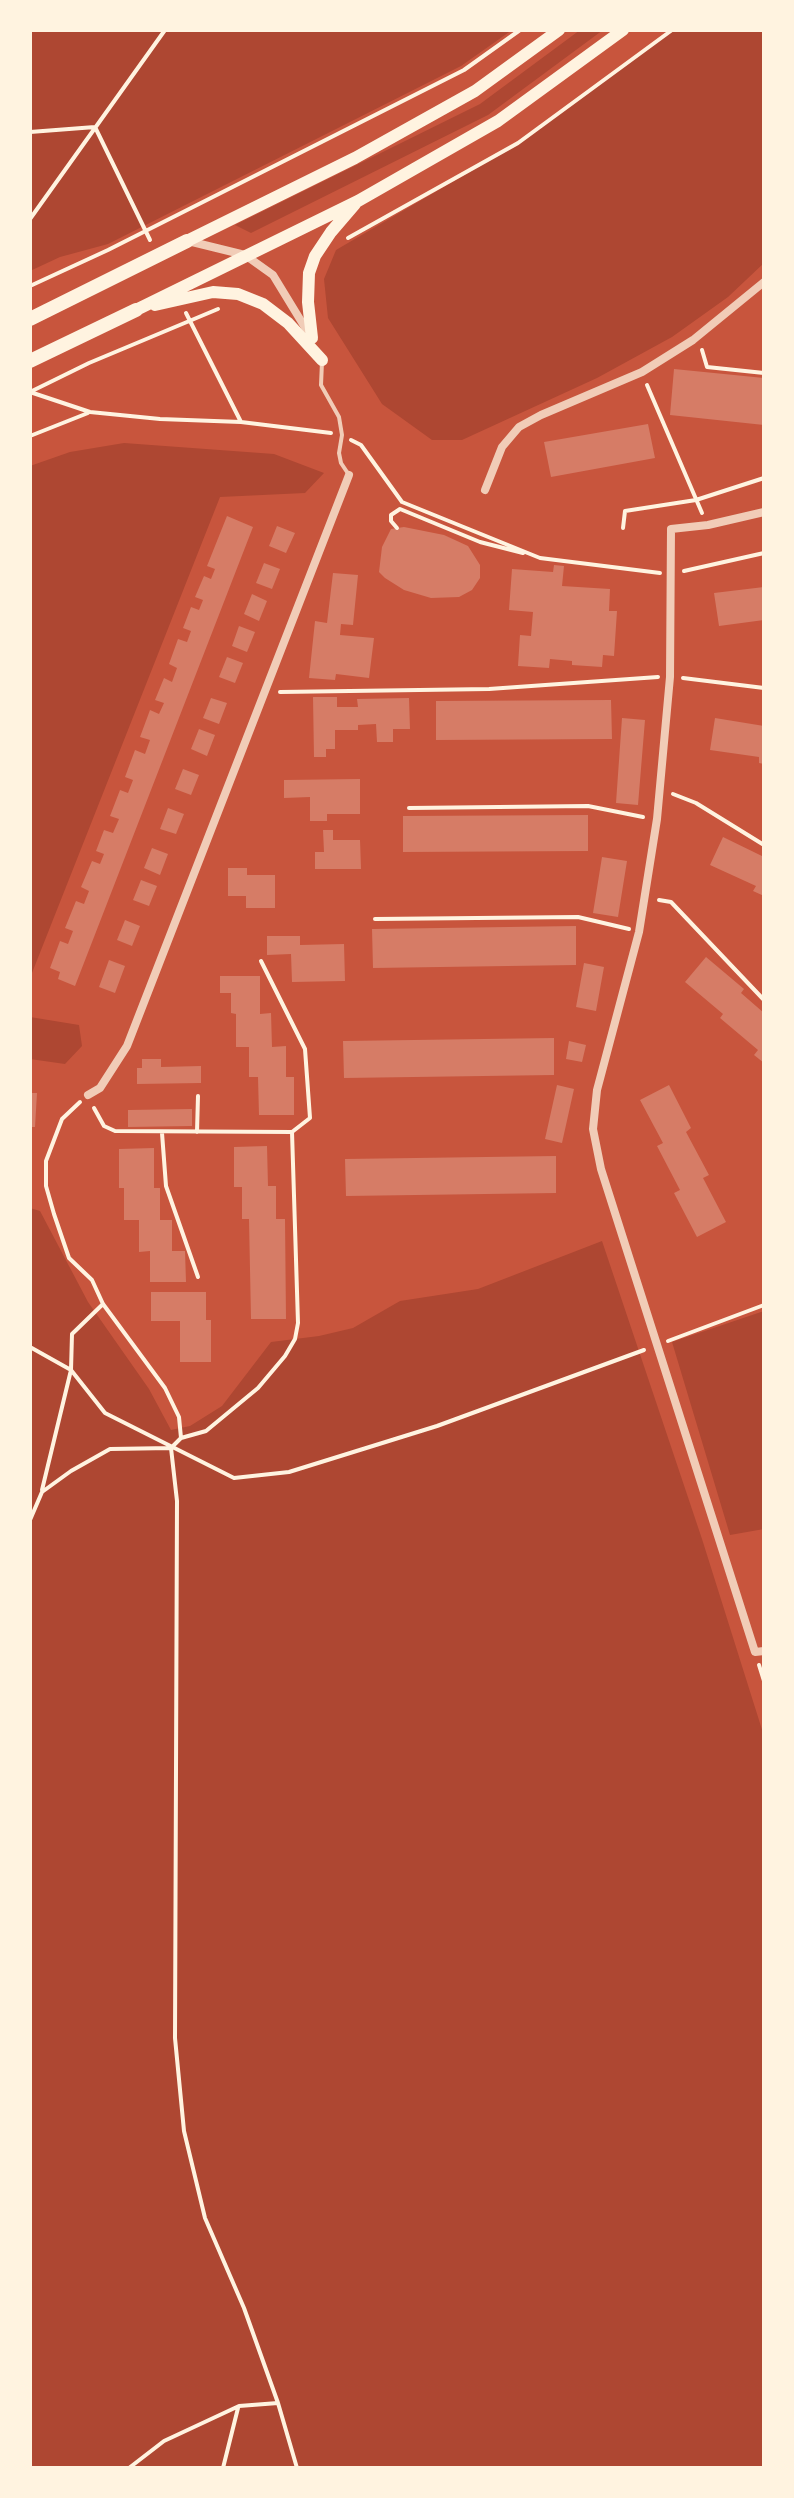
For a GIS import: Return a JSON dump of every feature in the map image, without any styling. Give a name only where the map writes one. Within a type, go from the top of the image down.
[{"type":"highway","points":[[30,319],[187,241]]},
{"type":"highway","points":[[30,361],[136,310]]},
{"type":"main road","points":[[187,241],[355,158],[475,91],[559,30]]},
{"type":"main road","points":[[136,310],[358,201],[498,121],[623,30]]},
{"type":"main road","points":[[312,338],[309,273],[315,256],[331,232],[358,201]]},
{"type":"main road","points":[[136,310],[213,292],[238,294],[263,304],[276,314],[322,360]]},
{"type":"street","points":[[187,241],[245,255],[273,275],[322,360]]},
{"type":"street","points":[[485,490],[502,447],[519,427],[642,372],[697,337],[764,282]]},
{"type":"street","points":[[88,1095],[100,1088],[127,1046],[349,475]]},
{"type":"street","points":[[759,1652],[656,1345],[601,1169],[593,1129],[597,1090],[639,932],[657,819],[670,677],[671,529],[708,525],[764,512]]},
{"type":"lane","points":[[322,360],[321,385],[334,406],[342,435],[341,463],[349,475]]},
{"type":"path","points":[[30,219],[165,30]]},
{"type":"path","points":[[30,286],[108,250],[464,70],[520,30]]},
{"type":"path","points":[[30,132],[95,127]]},
{"type":"path","points":[[95,127],[103,143]]},
{"type":"path","points":[[697,337],[707,367],[764,373]]},
{"type":"path","points":[[642,372],[657,414],[708,525]]},
{"type":"path","points":[[30,392],[90,412],[241,422],[342,435],[361,445],[402,502],[540,558]]},
{"type":"path","points":[[230,402],[241,422]]},
{"type":"path","points":[[30,436],[90,412]]},
{"type":"path","points":[[623,528],[625,511],[696,500],[764,478]]},
{"type":"path","points":[[395,511],[396,493]]},
{"type":"path","points":[[397,528],[391,521],[391,515],[400,509],[480,542],[540,558],[671,574],[764,553]]},
{"type":"path","points":[[264,692],[489,689],[670,677],[764,688]]},
{"type":"path","points":[[660,788],[696,803],[764,845]]},
{"type":"path","points":[[409,808],[588,806],[657,819]]},
{"type":"path","points":[[644,898],[671,902],[764,1000]]},
{"type":"path","points":[[375,919],[578,917],[639,932]]},
{"type":"path","points":[[181,1438],[179,1417],[165,1388],[103,1304],[92,1280],[69,1258],[46,1186],[46,1161],[62,1119],[88,1095],[104,1126],[115,1131],[292,1132],[310,1118],[305,1049],[261,961]]},
{"type":"path","points":[[197,1132],[198,1096]]},
{"type":"path","points":[[42,1492],[110,1449],[171,1448],[181,1438],[206,1431],[248,1396],[285,1356],[295,1339],[298,1323],[292,1132]]},
{"type":"path","points":[[162,1133],[166,1186],[198,1277]]},
{"type":"path","points":[[30,1520],[42,1492],[71,1370],[72,1334],[103,1304]]},
{"type":"path","points":[[30,1347],[71,1370],[105,1413],[234,1478],[289,1472],[437,1426],[764,1305]]},
{"type":"path","points":[[171,1448],[177,1501],[175,2038],[184,2131],[205,2218],[244,2308],[278,2403],[297,2468]]},
{"type":"path","points":[[129,2468],[164,2441],[239,2406],[278,2403]]},
{"type":"path","points":[[223,2468],[239,2406]]},
{"type":"shaded area","points":[[30,30],[512,30],[461,66],[108,244],[60,257],[30,271]]},
{"type":"shaded area","points":[[580,30],[603,30],[488,115],[251,233],[235,225],[480,104]]},
{"type":"shaded area","points":[[673,30],[764,30],[764,263],[728,297],[672,337],[597,378],[462,440],[432,440],[382,404],[328,318],[324,279],[336,250],[519,143]]},
{"type":"shaded area","points":[[124,443],[274,454],[324,473],[305,493],[220,497],[30,978],[30,466],[70,452]]},
{"type":"shaded area","points":[[30,1017],[79,1025],[82,1046],[65,1064],[30,1059]]},
{"type":"shaded area","points":[[30,1208],[40,1211],[88,1302],[149,1389],[171,1430],[190,1426],[222,1406],[271,1342],[353,1328],[400,1301],[478,1289],[602,1241],[764,1736],[764,2468],[30,2468]]},
{"type":"shaded area","points":[[764,1311],[764,1529],[730,1535],[672,1342]]},
{"type":"building","points":[[674,369],[764,378],[764,425],[670,415]]},
{"type":"building","points":[[648,424],[655,458],[551,477],[544,442]]},
{"type":"building","points":[[227,516],[253,527],[75,986],[58,979],[60,972],[50,968],[60,941],[68,944],[73,931],[65,928],[76,901],[84,904],[89,891],[81,887],[92,861],[100,864],[104,854],[96,851],[104,830],[113,833],[119,819],[110,816],[120,790],[128,793],[133,780],[125,777],[135,750],[145,754],[150,740],[140,737],[150,710],[159,714],[164,703],[155,700],[164,678],[172,682],[177,668],[169,664],[178,639],[187,642],[191,631],[183,628],[191,607],[199,610],[203,600],[195,597],[204,576],[211,579],[215,569],[207,566]]},
{"type":"building","points":[[277,526],[295,533],[286,553],[269,546]]},
{"type":"building","points":[[404,527],[444,535],[468,546],[480,565],[480,578],[472,590],[459,597],[431,598],[404,590],[385,578],[379,572],[382,547],[391,529]]},
{"type":"building","points":[[264,563],[280,569],[272,589],[256,583]]},
{"type":"building","points":[[554,565],[564,566],[562,586],[610,589],[609,611],[617,611],[614,656],[603,655],[602,667],[572,665],[572,661],[550,659],[549,668],[518,666],[520,635],[531,636],[533,612],[509,610],[512,569],[553,572]]},
{"type":"building","points":[[333,573],[358,575],[353,625],[341,624],[340,635],[374,638],[369,678],[336,674],[335,680],[309,678],[315,621],[327,623]]},
{"type":"building","points":[[764,587],[764,620],[719,626],[714,593]]},
{"type":"building","points":[[252,594],[267,601],[259,621],[244,614]]},
{"type":"building","points":[[239,626],[255,632],[247,652],[232,646]]},
{"type":"building","points":[[227,657],[243,663],[235,683],[219,677]]},
{"type":"building","points":[[313,697],[337,697],[337,707],[358,707],[357,699],[409,698],[410,729],[393,729],[393,742],[377,742],[376,724],[358,725],[358,730],[335,730],[335,749],[326,749],[326,757],[314,757]]},
{"type":"building","points":[[211,698],[227,703],[219,724],[203,718]]},
{"type":"building","points":[[611,700],[612,739],[436,740],[436,701]]},
{"type":"building","points":[[622,718],[645,720],[638,805],[616,803]]},
{"type":"building","points":[[715,718],[764,726],[764,764],[759,763],[759,757],[710,750]]},
{"type":"building","points":[[199,729],[215,735],[207,756],[191,749]]},
{"type":"building","points":[[183,769],[199,775],[191,795],[175,789]]},
{"type":"building","points":[[360,779],[360,814],[327,814],[327,821],[310,821],[310,797],[284,798],[284,780]]},
{"type":"building","points":[[168,808],[184,814],[176,834],[160,829]]},
{"type":"building","points":[[588,815],[588,851],[403,852],[403,816]]},
{"type":"building","points":[[323,830],[333,830],[333,840],[360,840],[361,869],[315,869],[315,852],[324,852]]},
{"type":"building","points":[[723,837],[764,857],[764,896],[753,891],[756,886],[710,865]]},
{"type":"building","points":[[152,848],[168,854],[160,875],[144,868]]},
{"type":"building","points":[[602,857],[627,861],[618,917],[593,913]]},
{"type":"building","points":[[228,868],[247,868],[247,875],[275,875],[275,908],[246,908],[246,896],[228,896]]},
{"type":"building","points":[[141,880],[157,886],[149,906],[133,900]]},
{"type":"building","points":[[125,920],[140,926],[132,946],[117,940]]},
{"type":"building","points":[[576,926],[576,965],[373,968],[372,929]]},
{"type":"building","points":[[267,936],[300,936],[300,945],[344,944],[345,981],[292,982],[291,954],[267,955]]},
{"type":"building","points":[[706,957],[744,989],[741,993],[764,1013],[764,1063],[754,1055],[758,1050],[720,1018],[723,1014],[685,982]]},
{"type":"building","points":[[109,960],[125,966],[115,993],[99,987]]},
{"type":"building","points":[[584,963],[604,967],[596,1011],[576,1007]]},
{"type":"building","points":[[220,976],[260,976],[260,1014],[271,1013],[272,1047],[286,1046],[286,1077],[294,1077],[294,1115],[259,1115],[258,1077],[249,1077],[249,1047],[236,1047],[236,1014],[231,1013],[231,993],[220,993]]},
{"type":"building","points":[[554,1038],[554,1075],[344,1078],[343,1041]]},
{"type":"building","points":[[569,1041],[586,1045],[582,1062],[566,1059]]},
{"type":"building","points":[[142,1059],[161,1059],[161,1067],[201,1066],[201,1083],[137,1084],[137,1068],[142,1068]]},
{"type":"building","points":[[557,1085],[574,1089],[562,1143],[545,1139]]},
{"type":"building","points":[[669,1085],[691,1128],[686,1132],[709,1175],[703,1178],[726,1222],[697,1237],[674,1193],[680,1190],[657,1146],[663,1143],[640,1100]]},
{"type":"building","points":[[30,1093],[37,1093],[35,1127],[30,1127]]},
{"type":"building","points":[[192,1109],[192,1126],[128,1127],[128,1110]]},
{"type":"building","points":[[267,1146],[268,1186],[276,1186],[276,1219],[285,1219],[286,1319],[251,1319],[249,1219],[242,1219],[242,1187],[234,1187],[234,1147]]},
{"type":"building","points":[[154,1148],[154,1188],[160,1188],[160,1220],[172,1220],[172,1251],[185,1251],[186,1282],[150,1282],[150,1251],[139,1252],[139,1220],[124,1220],[124,1188],[119,1188],[119,1149]]},
{"type":"building","points":[[556,1156],[556,1193],[346,1196],[345,1159]]},
{"type":"building","points":[[151,1292],[206,1292],[206,1320],[211,1320],[211,1362],[180,1362],[180,1321],[151,1321]]}]
